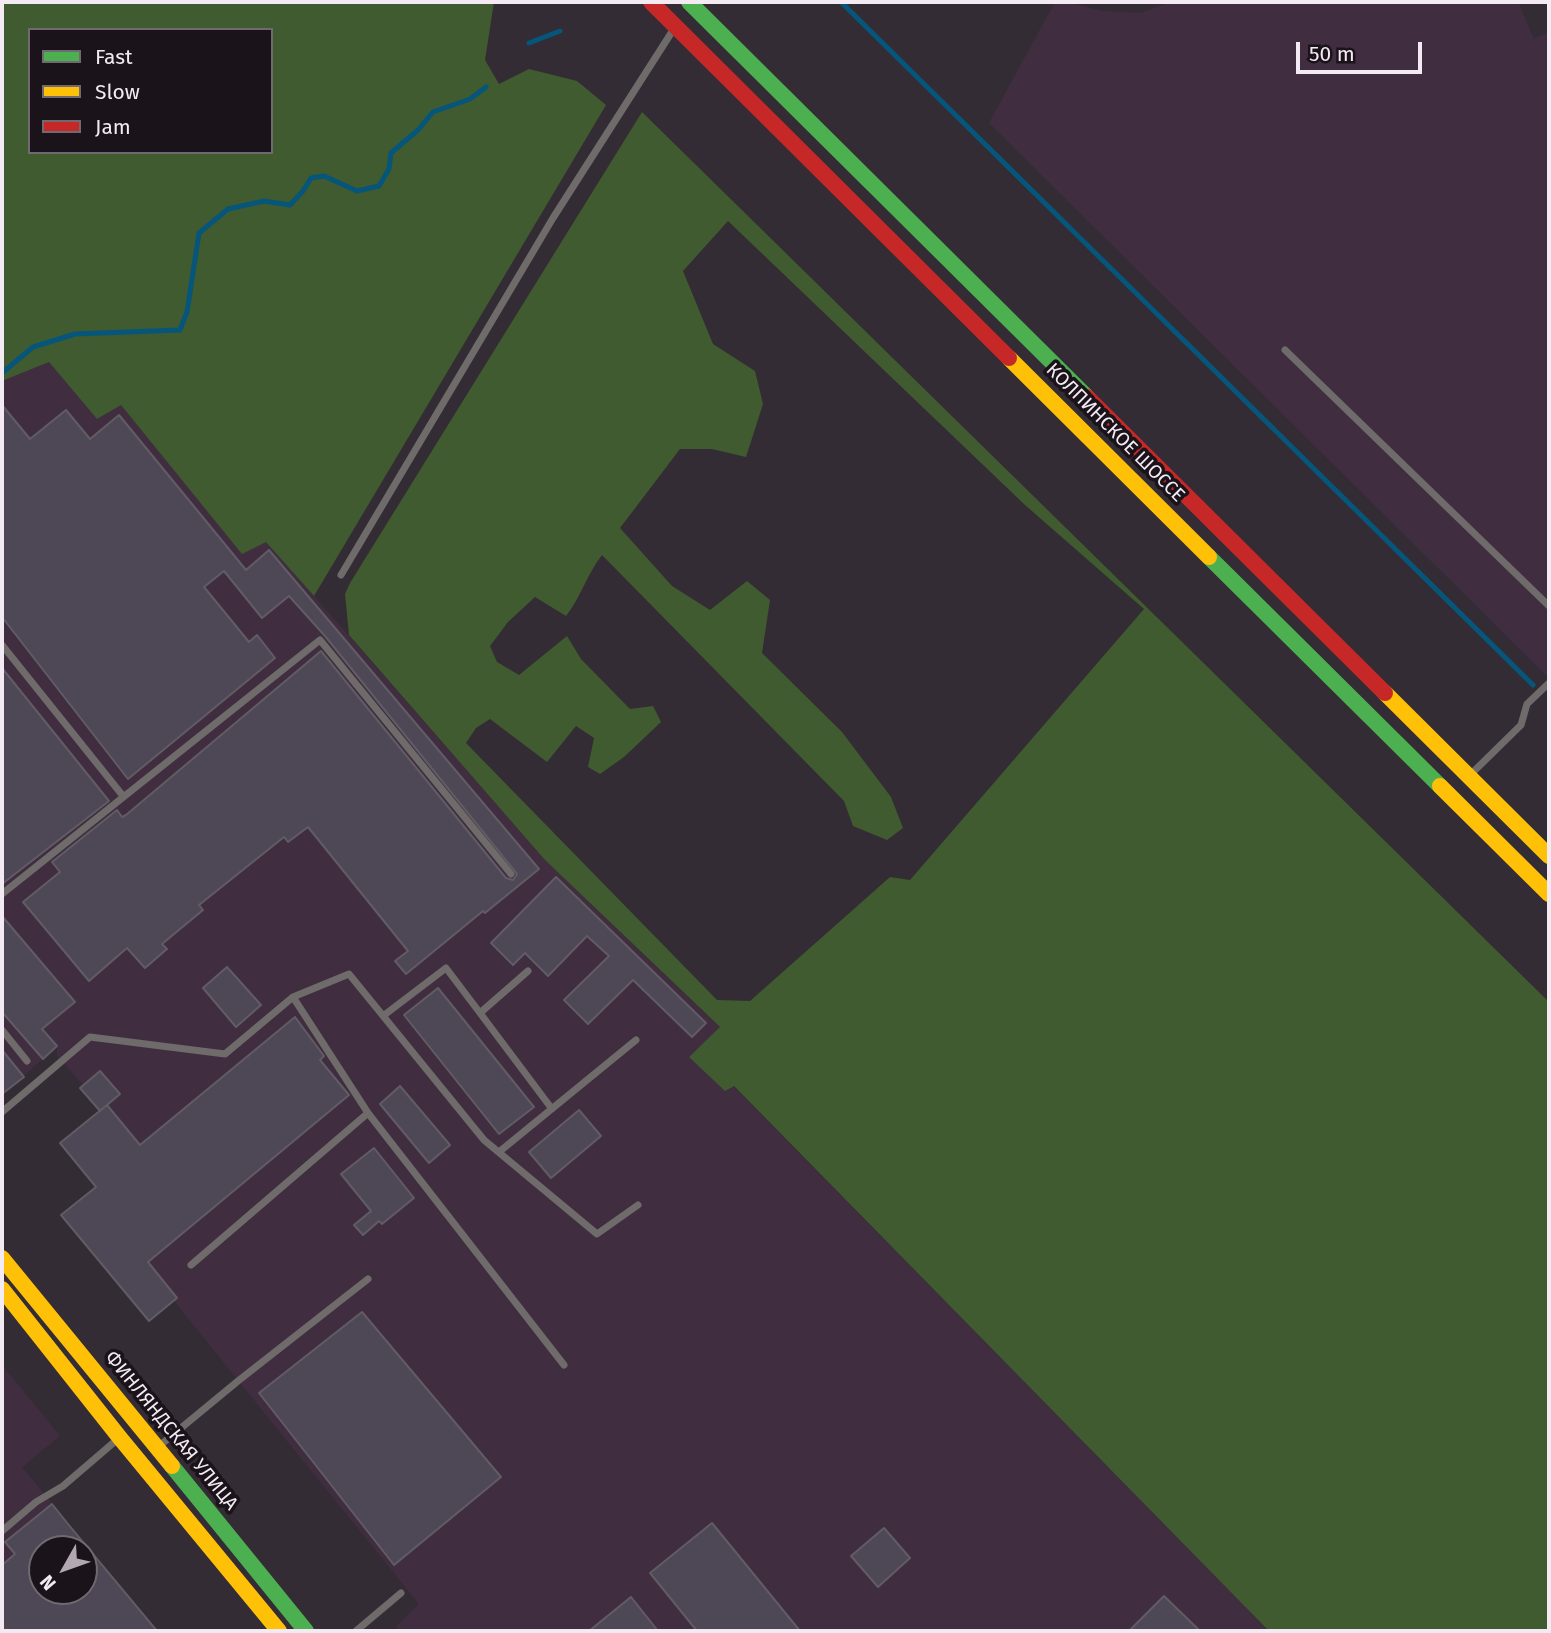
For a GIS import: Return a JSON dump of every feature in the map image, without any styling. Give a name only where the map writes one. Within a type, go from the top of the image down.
[{"type":"main road","name":"КОЛПИНСКОЕ ШОССЕ","points":[[651,2],[1549,894]]},
{"type":"main road","name":"КОЛПИНСКОЕ ШОССЕ","points":[[689,2],[1549,856]]},
{"type":"main road","name":"ФИНЛЯНДСКАЯ УЛИЦА","points":[[2,1258],[306,1631]]},
{"type":"main road","points":[[2,1289],[279,1631]]},
{"type":"lane","points":[[341,575],[553,218],[676,26]]},
{"type":"lane","points":[[1285,350],[1549,606]]},
{"type":"lane","points":[[2,894],[320,640],[511,874]]},
{"type":"lane","points":[[2,645],[123,796]]},
{"type":"lane","points":[[1468,776],[1521,725],[1527,705],[1549,683]]},
{"type":"lane","points":[[383,1016],[446,968],[552,1109]]},
{"type":"lane","points":[[480,1013],[528,971]]},
{"type":"lane","points":[[2,1112],[90,1037],[225,1054],[293,997],[349,974],[484,1140],[597,1234],[638,1205]]},
{"type":"lane","points":[[293,997],[368,1113],[564,1365]]},
{"type":"lane","points":[[2,1030],[27,1061]]},
{"type":"lane","points":[[499,1152],[636,1040]]},
{"type":"lane","points":[[191,1265],[368,1113]]},
{"type":"lane","points":[[157,1448],[368,1279]]},
{"type":"lane","points":[[2,1531],[36,1502],[63,1486],[120,1438]]},
{"type":"lane","points":[[356,1631],[401,1593]]},
{"type":"shaded area","points":[[1055,2],[1102,11],[1141,13],[1170,2],[1518,2],[1534,39],[1549,32],[1549,678],[989,123]]},
{"type":"shaded area","points":[[49,362],[97,419],[121,405],[242,553],[266,541],[545,860],[720,1028],[689,1057],[733,1086],[1269,1631],[399,1631],[396,1627],[419,1604],[174,1301],[149,1321],[61,1215],[96,1187],[60,1143],[100,1111],[80,1087],[83,1085],[57,1055],[57,1047],[2,1094],[2,381]]},
{"type":"shaded area","points":[[2,1365],[60,1436],[22,1467],[78,1535],[28,1535],[28,1605],[98,1605],[98,1559],[157,1631],[2,1631]]},
{"type":"green space","points":[[2,2],[494,2],[485,60],[499,84],[529,69],[577,81],[606,105],[314,596],[266,542],[242,554],[121,405],[97,419],[49,362],[2,381]]},
{"type":"green space","points":[[642,112],[1549,1002],[1549,1631],[1269,1631],[734,1086],[725,1091],[689,1057],[720,1027],[545,860],[349,635],[345,594]],"holes":[[[728,221],[1025,505],[1144,609],[910,880],[890,877],[750,1001],[717,1000],[466,743],[476,728],[490,719],[547,762],[576,726],[594,738],[588,767],[600,774],[624,757],[661,722],[653,706],[630,709],[581,659],[567,636],[519,675],[497,662],[490,646],[508,622],[535,597],[566,616],[602,555],[844,801],[853,826],[887,840],[903,828],[891,797],[842,732],[762,653],[770,600],[747,581],[710,610],[672,586],[620,528],[680,449],[712,449],[746,457],[763,404],[755,371],[713,344],[683,271]]]},
{"type":"building","points":[[2,405],[30,439],[66,410],[90,439],[119,415],[246,570],[269,550],[539,869],[406,974],[395,961],[408,951],[308,827],[288,842],[284,837],[199,905],[203,910],[162,944],[167,949],[145,968],[127,948],[89,981],[23,902],[60,872],[52,862],[117,810],[122,817],[126,815],[321,651],[506,878],[513,880],[517,874],[325,636],[289,596],[262,618],[224,571],[204,587],[249,642],[257,635],[275,658],[128,779],[2,617]]},
{"type":"building","points":[[2,668],[109,801],[2,884]]},
{"type":"building","points":[[556,877],[706,1023],[692,1037],[633,980],[588,1024],[564,1000],[609,956],[587,936],[548,976],[525,953],[513,965],[491,943]]},
{"type":"building","points":[[2,916],[75,1002],[42,1029],[57,1046],[43,1059],[2,1012]]},
{"type":"building","points":[[227,967],[261,1005],[236,1027],[203,988]]},
{"type":"building","points":[[438,988],[534,1107],[499,1134],[404,1015]]},
{"type":"building","points":[[295,1017],[324,1056],[320,1060],[349,1095],[148,1262],[177,1298],[149,1321],[61,1215],[96,1187],[60,1143],[107,1105],[140,1145]]},
{"type":"building","points":[[2,1050],[24,1077],[2,1094]]},
{"type":"building","points":[[100,1071],[120,1094],[100,1111],[80,1088]]},
{"type":"building","points":[[400,1086],[450,1145],[429,1163],[380,1104]]},
{"type":"building","points":[[579,1110],[601,1136],[551,1178],[529,1152]]},
{"type":"building","points":[[374,1148],[414,1198],[382,1224],[379,1221],[363,1235],[354,1225],[371,1211],[341,1174]]},
{"type":"building","points":[[362,1312],[501,1477],[394,1565],[259,1393]]},
{"type":"building","points":[[52,1504],[78,1535],[28,1535],[28,1605],[98,1605],[98,1560],[157,1631],[2,1631],[2,1565],[15,1554],[5,1542]]},
{"type":"building","points":[[712,1523],[800,1631],[697,1631],[650,1573]]},
{"type":"building","points":[[884,1528],[910,1558],[878,1587],[851,1556]]},
{"type":"building","points":[[1164,1596],[1200,1631],[1129,1631]]},
{"type":"building","points":[[631,1597],[658,1631],[589,1631]]},
{"type":"waterway","points":[[841,2],[1533,685]]},
{"type":"waterway","points":[[529,43],[560,31]]},
{"type":"waterway","points":[[2,373],[33,347],[75,334],[180,330],[187,312],[199,233],[228,209],[264,201],[290,205],[311,178],[324,176],[357,191],[379,186],[389,169],[391,153],[418,130],[433,112],[470,99],[486,87]]},
{"type":"traffic: fast","points":[[689,2],[1087,397]]},
{"type":"traffic: fast","points":[[1209,557],[1440,786]]},
{"type":"traffic: fast","points":[[172,1466],[306,1631]]},
{"type":"traffic: slow","points":[[1009,358],[1209,557]]},
{"type":"traffic: slow","points":[[1385,693],[1549,856]]},
{"type":"traffic: slow","points":[[1440,786],[1549,894]]},
{"type":"traffic: slow","points":[[2,1258],[172,1466]]},
{"type":"traffic: slow","points":[[2,1289],[279,1631]]},
{"type":"traffic: jam","points":[[651,2],[1009,358]]},
{"type":"traffic: jam","points":[[1087,397],[1385,693]]}]
